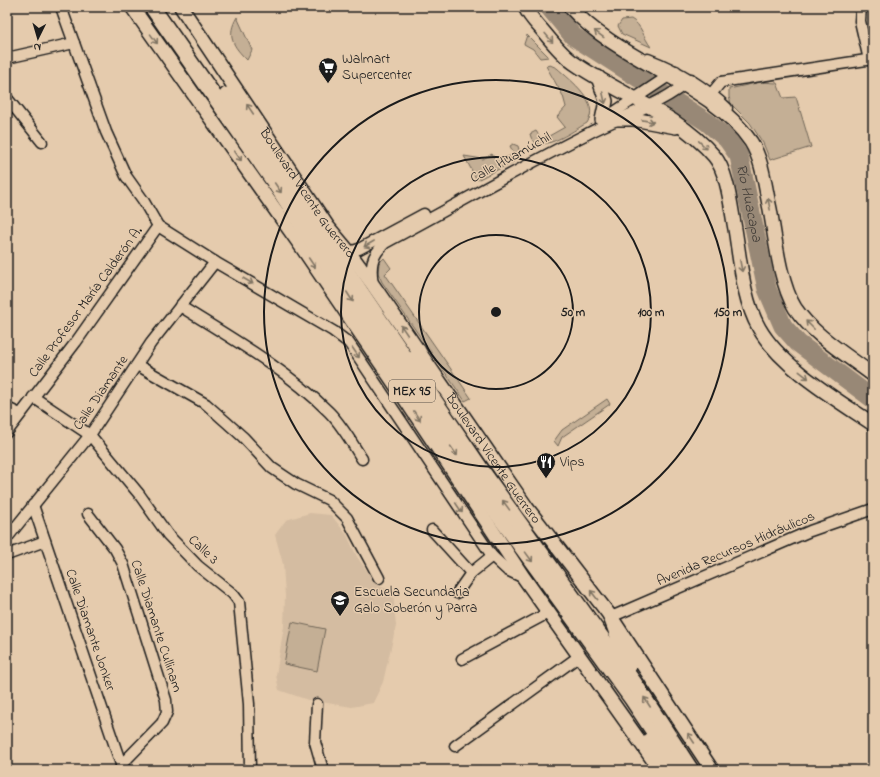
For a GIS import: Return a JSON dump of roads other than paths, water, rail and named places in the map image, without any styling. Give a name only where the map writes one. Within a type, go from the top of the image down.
[{"type":"highway","name":"Boulevard Vicente Guerrero","points":[[152,7],[241,134],[385,352],[478,487],[632,699],[679,770]]},
{"type":"highway","name":"Boulevard Vicente Guerrero","points":[[164,7],[281,173],[395,344],[431,394],[487,478],[635,684],[691,770]]},
{"type":"highway","points":[[418,351],[431,394]]},
{"type":"highway","points":[[611,617],[635,684]]},
{"type":"highway","points":[[632,699],[664,770]]},
{"type":"main road","points":[[132,7],[303,249],[524,578],[660,770]]},
{"type":"main road","name":"Boulevard Vicente Guerrero","points":[[181,7],[328,227],[373,284],[527,508],[611,617],[712,770]]},
{"type":"main road","points":[[525,7],[554,44],[573,63],[650,107],[701,142],[716,158],[724,177],[748,297],[758,327],[768,343],[782,358],[873,424]]},
{"type":"main road","points":[[570,7],[595,31],[616,46],[688,82],[726,114],[751,142],[763,174],[785,286],[795,307],[812,328],[873,375]]},
{"type":"main road","points":[[598,77],[606,101],[608,120],[633,119],[681,128]]},
{"type":"street","points":[[61,7],[106,132],[126,176],[143,200],[158,226],[215,262],[333,331],[349,343],[492,556],[507,570],[524,578]]},
{"type":"street","points":[[712,94],[721,82],[871,59],[860,21],[861,7]]},
{"type":"street","points":[[7,58],[74,42]]},
{"type":"street","name":"Calle Huamúchil","points":[[373,284],[372,264],[376,251],[386,242],[608,120],[672,73]]},
{"type":"street","points":[[688,82],[712,94],[731,111],[751,142]]},
{"type":"street","name":"Calle Huamúchil","points":[[349,252],[359,249],[608,120],[650,107],[688,82]]},
{"type":"street","points":[[7,98],[42,142]]},
{"type":"street","name":"Calle Profesor María Calderón A.","points":[[7,432],[32,397],[76,342],[158,226]]},
{"type":"street","name":"Calle Diamante","points":[[7,538],[90,435],[137,365],[180,306],[215,262]]},
{"type":"street","points":[[180,306],[250,351],[301,387],[330,413],[362,459]]},
{"type":"street","points":[[137,365],[206,404],[243,437],[272,468],[296,484],[329,500],[347,518],[378,578]]},
{"type":"street","name":"Calle 3","points":[[32,397],[90,435],[139,494],[168,535],[198,566],[233,594],[239,602],[249,704],[250,770]]},
{"type":"street","points":[[7,408],[20,414]]},
{"type":"street","name":"Calle Diamante Jonker","points":[[34,505],[122,767]]},
{"type":"street","name":"Avenida Recursos Hidráulicos","points":[[611,617],[804,534],[873,509]]},
{"type":"street","name":"Calle Diamante Cullinam","points":[[88,514],[114,548],[123,564],[166,700],[167,712],[162,723],[122,767]]},
{"type":"street","points":[[432,530],[471,573]]},
{"type":"street","points":[[7,555],[45,541]]},
{"type":"street","points":[[458,593],[471,573],[492,556]]},
{"type":"street","points":[[462,659],[548,613]]},
{"type":"street","points":[[455,746],[578,656]]},
{"type":"street","points":[[317,704],[315,742],[323,770]]},
{"type":"waterway","name":"Río Huacapa","points":[[549,7],[573,36],[707,122],[727,139],[739,156],[767,289],[783,326],[798,343],[873,399]]},
{"type":"place","name":"Walmart Supercenter","points":[[328,84]]},
{"type":"place","name":"Vips","points":[[546,479]]},
{"type":"place","name":"Escuela Secundaria Galo Soberón y Parra","points":[[340,617]]}]
